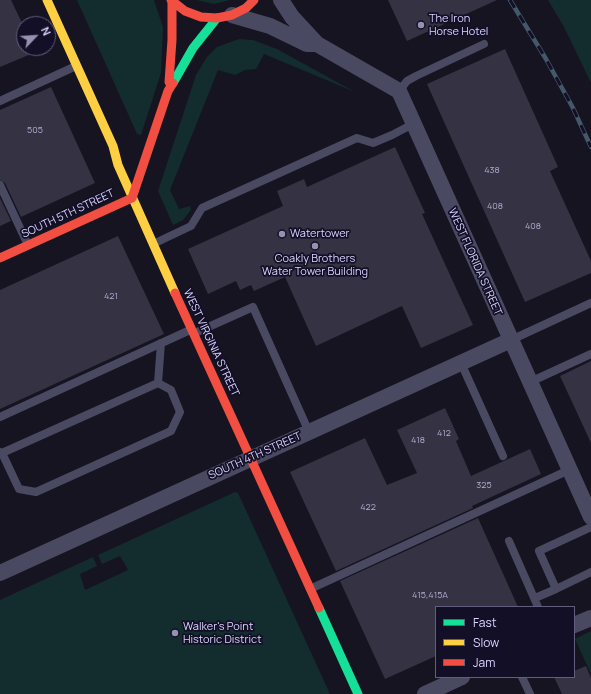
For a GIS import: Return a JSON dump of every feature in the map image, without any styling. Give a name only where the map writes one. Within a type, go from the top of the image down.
[{"type":"street","name":"WEST VIRGINIA STREET","points":[[47,0],[114,146],[118,165],[132,198],[358,694]]},
{"type":"street","name":"SOUTH 5TH STREET","points":[[0,258],[132,198],[168,91],[189,54],[199,38],[225,17],[246,8],[254,0]]},
{"type":"street","points":[[281,0],[292,17],[317,44],[399,91]]},
{"type":"street","name":"SOUTH 5TH STREET","points":[[168,91],[172,40],[172,1]]},
{"type":"street","points":[[172,1],[185,11],[201,17],[225,17],[270,26],[307,44],[317,44]]},
{"type":"street","name":"WEST FLORIDA STREET","points":[[399,91],[412,124],[591,517]]},
{"type":"street","points":[[114,146],[123,153]]},
{"type":"street","points":[[137,153],[149,146]]},
{"type":"street","name":"SOUTH 4TH STREET","points":[[0,573],[511,340]]},
{"type":"street","points":[[575,625],[591,618]]},
{"type":"street","points":[[425,694],[460,678]]},
{"type":"lane","points":[[399,91],[407,81],[416,76],[484,44]]},
{"type":"lane","points":[[0,102],[77,66]]},
{"type":"lane","points":[[153,244],[191,226],[202,208],[357,138],[373,143],[412,124]]},
{"type":"lane","points":[[0,186],[28,245]]},
{"type":"lane","points":[[511,340],[591,303]]},
{"type":"lane","points":[[0,417],[161,343],[253,307],[309,432]]},
{"type":"lane","points":[[158,383],[161,343]]},
{"type":"lane","points":[[530,382],[591,354]]},
{"type":"lane","points":[[461,363],[503,456]]},
{"type":"lane","points":[[158,383],[171,390],[180,412],[172,431],[36,492],[19,489],[1,453],[158,383]]},
{"type":"lane","points":[[310,589],[569,470]]},
{"type":"lane","points":[[556,589],[538,551],[591,527]]},
{"type":"lane","points":[[509,541],[538,606]]},
{"type":"lane","points":[[535,598],[591,572]]},
{"type":"lane","points":[[522,678],[530,694]]},
{"type":"green space","points":[[77,0],[154,0],[163,27],[161,73],[141,135],[137,134]]},
{"type":"green space","points":[[196,0],[230,0],[214,4]]},
{"type":"green space","points":[[548,0],[591,0],[591,83],[564,27]]},
{"type":"green space","points":[[239,39],[253,40],[277,49],[355,92],[264,54],[256,69],[245,70],[235,75],[218,70],[170,190],[179,209],[190,206],[191,210],[183,220],[173,225],[158,191],[196,75],[207,57],[217,47]]},
{"type":"green space","points":[[235,492],[238,493],[330,694],[0,694],[0,600],[93,557],[97,566],[80,574],[85,590],[128,570],[120,556],[102,564],[98,555]]},
{"type":"green space","points":[[591,631],[591,674],[575,639]]},
{"type":"building","points":[[0,0],[11,0],[19,16],[16,16],[16,56],[26,56],[0,67]]},
{"type":"building","name":"The Iron Horse Hotel","points":[[388,0],[497,0],[407,41]]},
{"type":"building","points":[[505,49],[558,167],[550,171],[591,261],[591,273],[525,302],[427,84]]},
{"type":"building","points":[[51,87],[95,183],[21,217],[5,183],[0,180],[0,110]]},
{"type":"building","name":"Coakly Brothers Water Tower Building","points":[[395,147],[425,213],[422,214],[473,325],[421,348],[402,306],[316,346],[285,277],[254,291],[251,285],[240,290],[236,281],[208,294],[188,249],[283,206],[277,191],[304,179],[307,187]]},
{"type":"building","points":[[0,198],[11,221],[0,226]]},
{"type":"building","points":[[118,236],[164,334],[0,409],[0,290]]},
{"type":"building","points":[[591,361],[591,443],[560,376]]},
{"type":"building","points":[[445,408],[459,439],[456,441],[471,476],[530,449],[541,474],[472,506],[473,508],[336,571],[290,472],[365,438],[387,485],[417,473],[397,430]]},
{"type":"building","points":[[478,518],[518,606],[435,606],[435,656],[385,679],[340,581]]},
{"type":"building","points":[[586,666],[591,678],[591,694],[562,694],[554,678],[575,678],[575,671]]},
{"type":"railway","points":[[510,0],[546,59],[573,108],[591,147]]},
{"type":"traffic: fast","points":[[173,83],[193,48],[217,18]]},
{"type":"traffic: fast","points":[[319,608],[358,694]]},
{"type":"traffic: slow","points":[[47,0],[113,146],[118,165],[175,293]]},
{"type":"traffic: jam","points":[[171,0],[185,11],[201,17],[217,18],[232,15],[246,8],[254,0]]},
{"type":"traffic: jam","points":[[169,82],[172,40],[172,1]]},
{"type":"traffic: jam","points":[[0,258],[132,198],[168,91],[173,83]]},
{"type":"traffic: jam","points":[[175,293],[319,608]]},
{"type":"place","name":"The Iron Horse Hotel","points":[[421,25]]},
{"type":"place","name":"Watertower","points":[[282,234]]},
{"type":"place","name":"Coakly Brothers Water Tower Building","points":[[315,246]]},
{"type":"place","name":"Walker's Point Historic District","points":[[175,633]]}]
